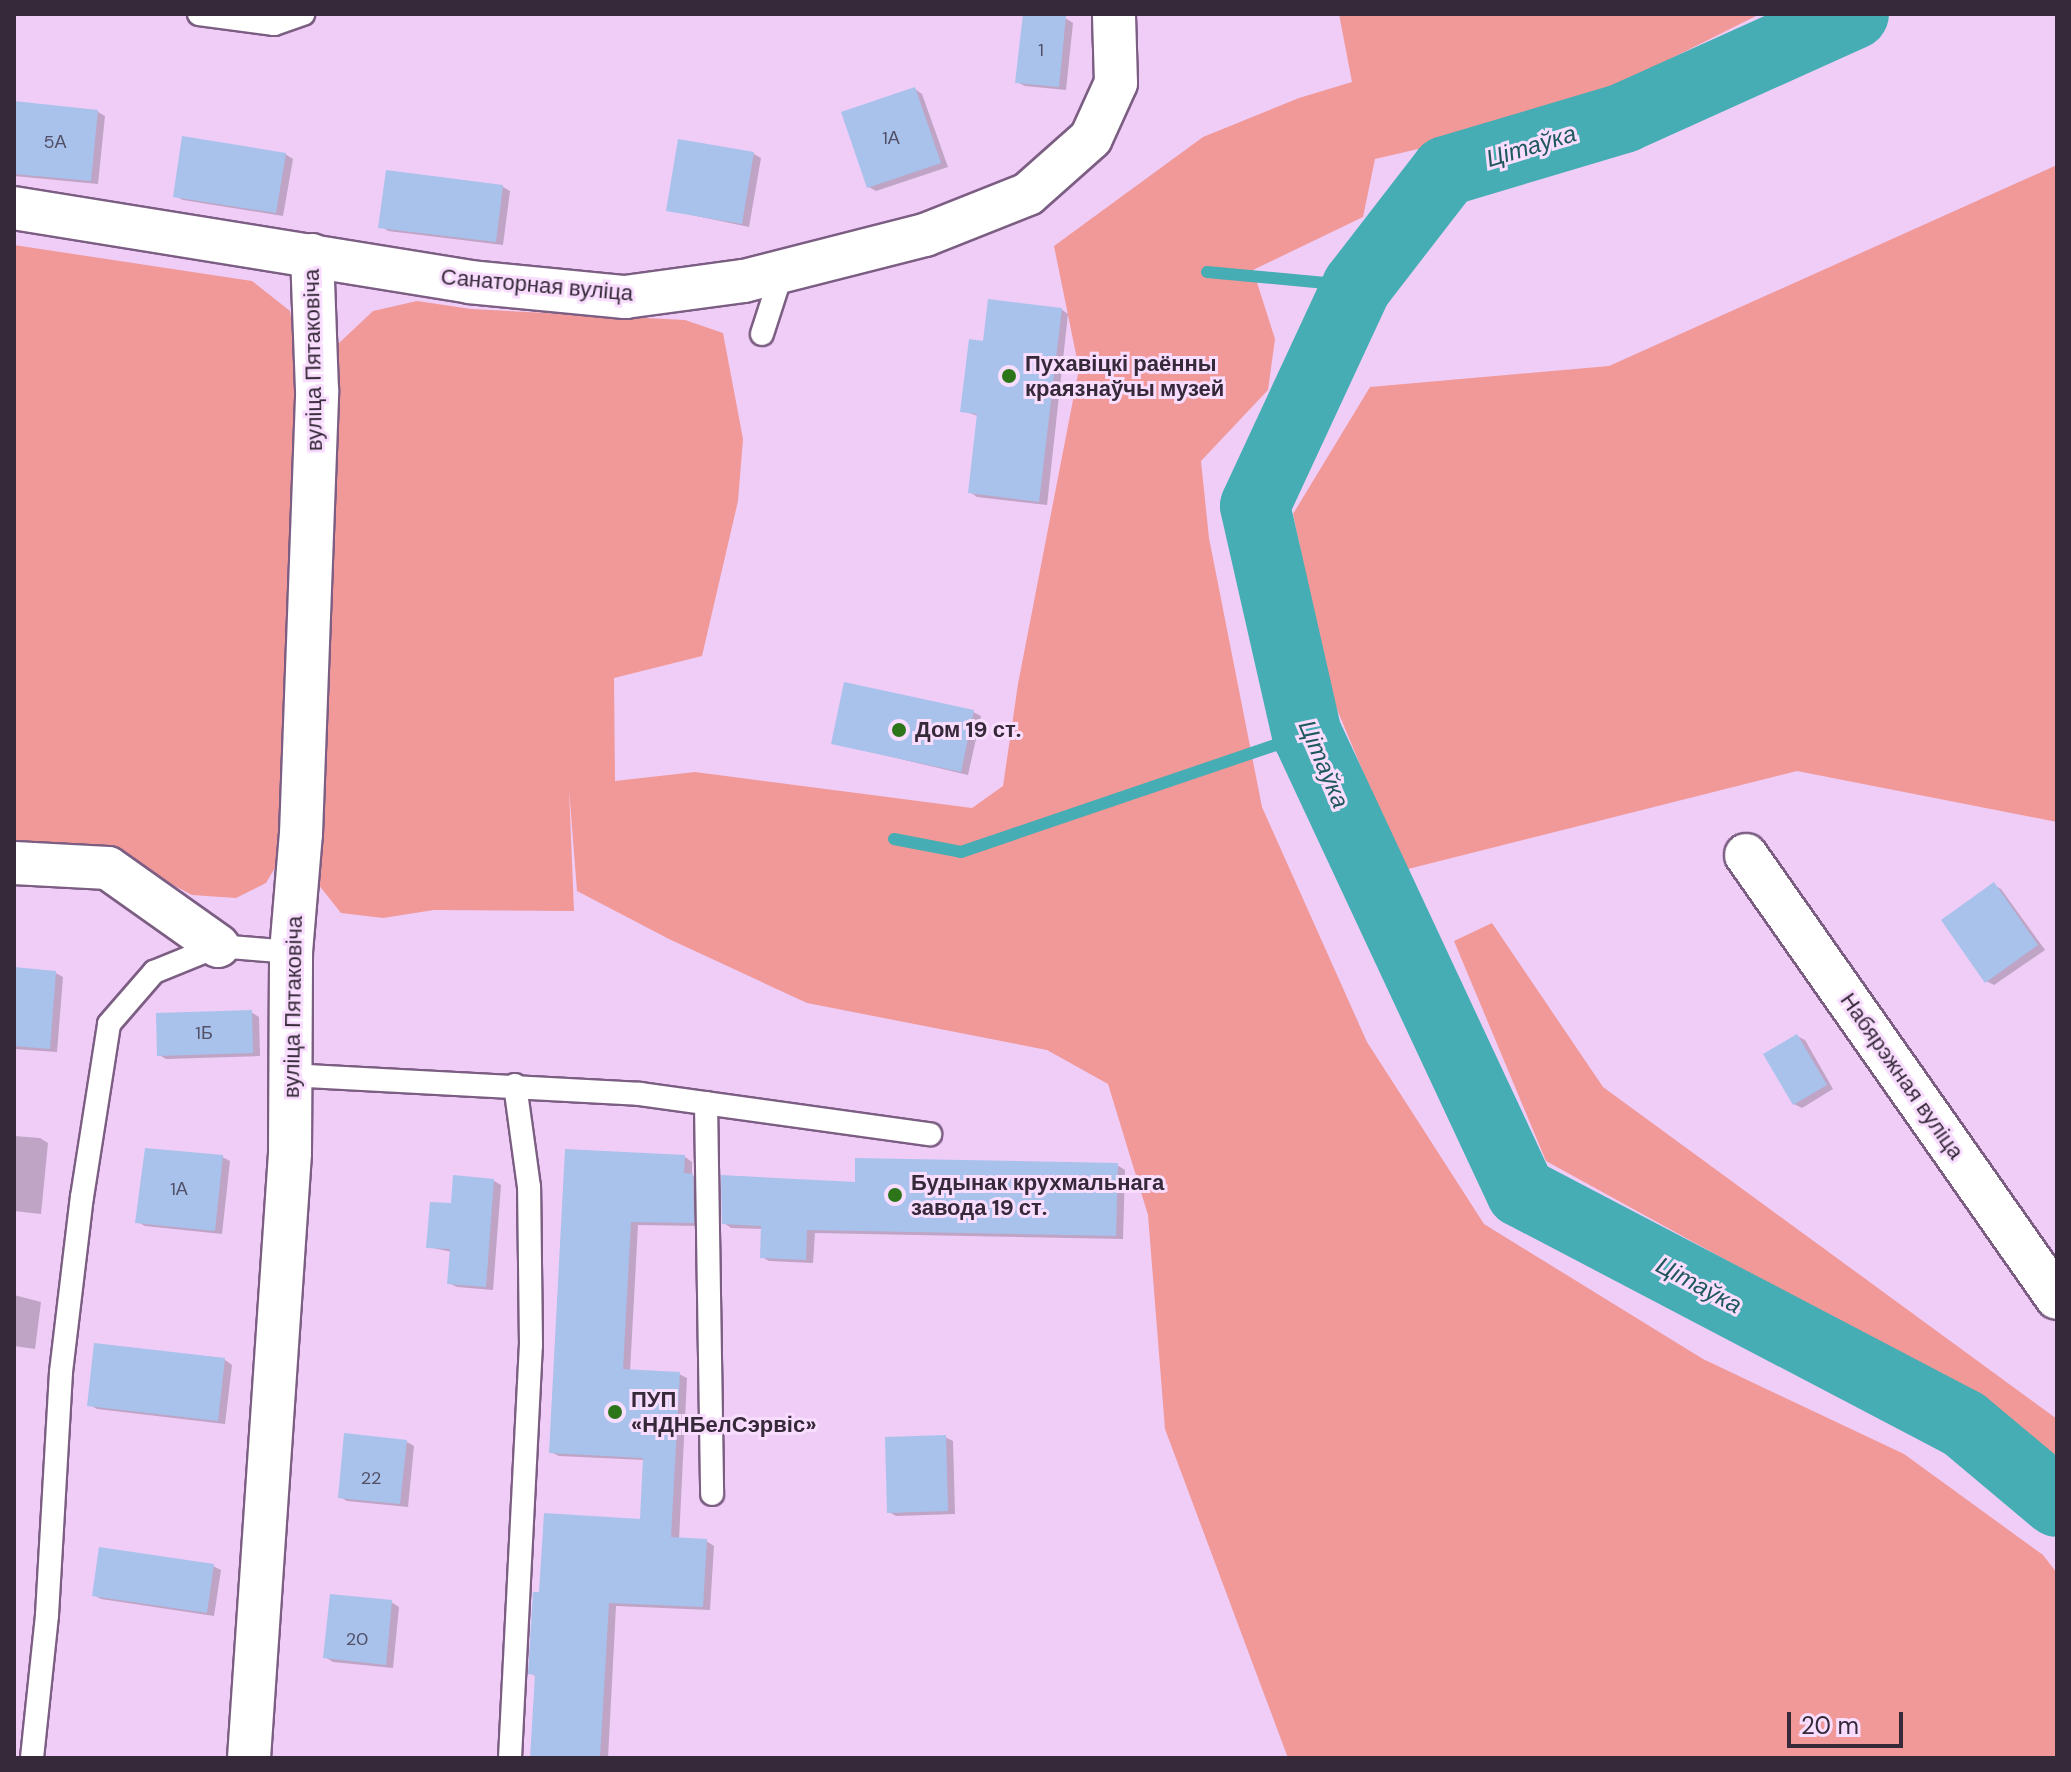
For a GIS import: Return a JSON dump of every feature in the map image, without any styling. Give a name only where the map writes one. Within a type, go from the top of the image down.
[{"type":"street","name":"Санаторная вуліца","points":[[14,208],[469,282],[625,297],[744,281],[925,235],[1028,194],[1091,138],[1116,83],[1114,14]]},
{"type":"street","name":"вуліца Пятаковіча","points":[[249,1758],[288,1184],[291,952],[301,834],[317,390],[312,255]]},
{"type":"street","name":"Набярэжная вуліца","points":[[1746,855],[2057,1298]]},
{"type":"street","points":[[14,863],[108,868],[218,946]]},
{"type":"lane","points":[[199,14],[274,24],[303,14]]},
{"type":"lane","points":[[762,334],[782,272]]},
{"type":"lane","points":[[32,1758],[47,1615],[61,1372],[82,1197],[109,1024],[154,972],[218,946],[291,952]]},
{"type":"lane","points":[[290,1075],[515,1085],[706,1103],[930,1134]]},
{"type":"lane","points":[[510,1758],[531,1345],[529,1187],[515,1085]]},
{"type":"lane","points":[[706,1103],[712,1494]]},
{"type":"shaded area","points":[[1339,14],[1760,14],[1580,104],[1478,135],[1375,159],[1363,217],[1253,270],[1275,339],[1268,390],[1201,461],[1209,538],[1262,807],[1367,1042],[1484,1224],[1703,1359],[1904,1454],[2043,1555],[2057,1573],[2057,1758],[1288,1758],[1165,1429],[1148,1215],[1108,1084],[1047,1050],[807,1003],[669,939],[577,891],[569,789],[574,911],[434,910],[383,918],[341,913],[318,884],[338,344],[373,311],[417,301],[471,309],[685,320],[723,333],[743,439],[738,501],[702,656],[614,678],[615,781],[695,772],[972,808],[1003,786],[1018,684],[1079,369],[1054,246],[1203,137],[1299,98],[1352,82]]},
{"type":"shaded area","points":[[2057,165],[2057,822],[1797,771],[1404,870],[1331,695],[1293,514],[1370,387],[1609,366]]},
{"type":"shaded area","points":[[14,245],[252,281],[290,311],[297,358],[283,854],[266,883],[236,898],[192,895],[116,855],[40,842],[14,843]]},
{"type":"shaded area","points":[[1492,923],[1603,1087],[2057,1419],[2057,1467],[1975,1397],[1546,1161],[1454,941]]},
{"type":"building","points":[[1023,14],[1066,16],[1059,87],[1015,83]]},
{"type":"building","points":[[915,87],[941,163],[867,188],[841,112]]},
{"type":"building","points":[[14,101],[98,110],[91,181],[14,174]]},
{"type":"building","points":[[182,136],[286,153],[276,213],[173,197]]},
{"type":"building","points":[[678,139],[754,152],[742,224],[666,211]]},
{"type":"building","points":[[386,170],[503,185],[496,242],[378,228]]},
{"type":"building","name":"Пухавіцкі раённы краязнаўчы музей","points":[[988,299],[1062,308],[1039,502],[968,493],[977,414],[960,412],[969,339],[983,341]]},
{"type":"building","points":[[844,682],[974,710],[961,772],[831,744]]},
{"type":"building","points":[[1994,882],[2038,945],[1985,983],[1941,920]]},
{"type":"building","points":[[14,967],[56,971],[50,1049],[14,1046]]},
{"type":"building","points":[[252,1010],[253,1053],[157,1056],[156,1013]]},
{"type":"building","points":[[1797,1034],[1827,1085],[1793,1105],[1763,1054]]},
{"type":"building","points":[[145,1148],[223,1155],[215,1231],[135,1223]]},
{"type":"building","name":"ПУП «НДНБелСэрвіс»","points":[[565,1149],[685,1155],[684,1173],[693,1174],[694,1223],[631,1222],[623,1369],[680,1372],[671,1537],[707,1539],[703,1607],[609,1603],[600,1758],[530,1758],[535,1675],[528,1674],[533,1592],[539,1592],[544,1513],[640,1519],[643,1458],[549,1453]]},
{"type":"building","points":[[855,1158],[1118,1163],[1116,1236],[807,1230],[806,1260],[760,1258],[761,1226],[722,1224],[721,1175],[855,1182]]},
{"type":"building","points":[[453,1175],[494,1179],[486,1287],[447,1284],[450,1249],[426,1248],[430,1202],[451,1203]]},
{"type":"building","points":[[94,1343],[225,1358],[218,1421],[87,1406]]},
{"type":"building","points":[[344,1433],[407,1440],[400,1504],[338,1498]]},
{"type":"building","points":[[946,1435],[948,1511],[887,1513],[885,1437]]},
{"type":"building","points":[[99,1547],[214,1564],[207,1613],[92,1596]]},
{"type":"building","points":[[330,1594],[392,1600],[386,1665],[323,1658]]},
{"type":"waterway","name":"Цітаўка","points":[[1854,14],[1624,118],[1446,171],[1357,286],[1255,506],[1307,734],[1521,1192],[1964,1424],[2057,1502]]},
{"type":"waterway","points":[[1207,272],[1357,286]]},
{"type":"waterway","points":[[894,839],[961,852],[1307,734]]},
{"type":"place","name":"Пухавіцкі раённы краязнаўчы музей","points":[[1009,376]]},
{"type":"place","name":"Дом 19 ст.","points":[[899,730]]},
{"type":"place","name":"Будынак крухмальнага завода 19 ст.","points":[[895,1195]]},
{"type":"place","name":"ПУП «НДНБелСэрвіс»","points":[[615,1412]]}]
